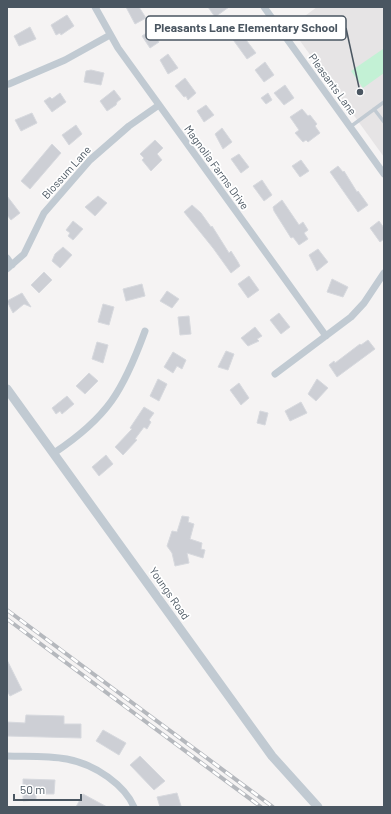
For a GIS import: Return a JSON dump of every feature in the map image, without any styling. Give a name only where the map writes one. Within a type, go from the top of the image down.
[{"type":"street","name":"Magnolia Farms Drive","points":[[95,7],[110,35],[326,336]]},
{"type":"street","name":"Pleasants Lane","points":[[264,7],[350,127],[383,170]]},
{"type":"street","points":[[9,84],[58,63],[110,35]]},
{"type":"street","name":"Blossum Lane","points":[[10,267],[24,254],[44,213],[90,160],[124,130],[160,105]]},
{"type":"street","points":[[7,258],[10,267]]},
{"type":"street","points":[[275,374],[351,317],[364,303],[384,273]]},
{"type":"street","points":[[54,453],[90,426],[112,402],[130,371],[145,331]]},
{"type":"street","name":"Youngs Road","points":[[7,389],[272,756],[318,807]]},
{"type":"street","points":[[7,756],[63,757],[89,765],[115,782],[124,791],[134,807]]},
{"type":"lane","points":[[350,127],[384,102]]},
{"type":"lane","points":[[374,109],[384,122]]},
{"type":"shaded area","points":[[317,7],[384,7],[384,157],[290,27]]},
{"type":"green space","points":[[383,49],[384,73],[363,88],[351,71]]},
{"type":"building","points":[[126,7],[139,7],[146,18],[135,24]]},
{"type":"building","points":[[208,7],[229,7],[215,17]]},
{"type":"building","points":[[67,15],[74,26],[61,35],[60,33],[56,35],[51,25]]},
{"type":"building","points":[[30,27],[36,39],[19,46],[14,36]]},
{"type":"building","points":[[237,28],[256,53],[247,59],[229,34]]},
{"type":"building","points":[[151,30],[159,42],[150,48],[142,36]]},
{"type":"building","points":[[168,54],[178,68],[168,74],[160,60]]},
{"type":"building","points":[[265,62],[274,75],[264,82],[255,70]]},
{"type":"building","points":[[91,70],[104,73],[101,85],[84,82],[86,71]]},
{"type":"building","points":[[185,78],[196,93],[188,100],[186,96],[184,97],[175,86]]},
{"type":"building","points":[[285,85],[294,98],[284,105],[274,93]]},
{"type":"building","points":[[114,90],[121,99],[116,105],[107,111],[100,101]]},
{"type":"building","points":[[60,93],[66,102],[52,112],[44,101],[50,97],[52,99]]},
{"type":"building","points":[[268,93],[272,100],[266,104],[261,98]]},
{"type":"building","points":[[206,105],[214,115],[204,122],[197,111]]},
{"type":"building","points":[[302,109],[308,116],[310,115],[317,124],[315,126],[320,133],[308,142],[306,140],[303,142],[295,133],[299,130],[290,117]]},
{"type":"building","points":[[32,113],[37,123],[21,131],[15,120]]},
{"type":"building","points":[[76,125],[82,134],[69,145],[62,135]]},
{"type":"building","points":[[222,128],[232,142],[223,149],[215,134]]},
{"type":"building","points":[[155,140],[163,148],[157,154],[162,160],[151,171],[142,160],[144,158],[140,154]]},
{"type":"building","points":[[52,144],[61,153],[30,189],[21,181]]},
{"type":"building","points":[[239,154],[249,167],[241,173],[231,159]]},
{"type":"building","points":[[301,160],[309,171],[300,177],[292,166]]},
{"type":"building","points":[[338,166],[343,172],[344,171],[357,192],[358,191],[368,205],[358,212],[330,172]]},
{"type":"building","points":[[262,180],[272,195],[264,201],[253,186]]},
{"type":"building","points":[[7,196],[20,213],[11,220],[7,215]]},
{"type":"building","points":[[98,196],[107,203],[95,216],[85,207]]},
{"type":"building","points":[[282,200],[299,225],[303,222],[308,230],[304,233],[308,239],[299,245],[293,237],[291,238],[274,211],[273,207]]},
{"type":"building","points":[[192,205],[201,213],[211,227],[212,226],[229,253],[231,251],[238,262],[240,266],[231,273],[184,212]]},
{"type":"building","points":[[73,221],[83,229],[73,240],[68,236],[70,233],[66,230]]},
{"type":"building","points":[[379,221],[384,228],[384,239],[380,242],[370,228]]},
{"type":"building","points":[[63,247],[72,255],[60,268],[52,261],[55,254]]},
{"type":"building","points":[[318,249],[328,262],[317,271],[309,255]]},
{"type":"building","points":[[44,272],[52,280],[39,293],[31,285]]},
{"type":"building","points":[[249,276],[259,290],[248,298],[238,284]]},
{"type":"building","points":[[332,279],[348,287],[343,297],[327,292]]},
{"type":"building","points":[[142,284],[145,296],[126,301],[123,289]]},
{"type":"building","points":[[167,291],[179,299],[172,308],[160,301]]},
{"type":"building","points":[[22,293],[31,307],[24,304],[13,313],[7,301]]},
{"type":"building","points":[[103,304],[114,307],[109,325],[98,322]]},
{"type":"building","points":[[279,313],[290,327],[281,334],[270,320]]},
{"type":"building","points":[[189,316],[191,334],[180,335],[178,317]]},
{"type":"building","points":[[255,327],[262,336],[257,339],[259,341],[248,346],[241,338]]},
{"type":"building","points":[[368,340],[375,349],[337,377],[329,365],[334,361],[335,363],[360,344],[361,345]]},
{"type":"building","points":[[97,342],[108,345],[103,363],[92,359]]},
{"type":"building","points":[[226,351],[234,354],[228,370],[218,367]]},
{"type":"building","points":[[173,352],[186,360],[182,369],[177,366],[173,373],[164,367]]},
{"type":"building","points":[[89,373],[98,381],[85,394],[76,386]]},
{"type":"building","points":[[158,379],[167,384],[159,401],[150,396]]},
{"type":"building","points":[[317,379],[328,388],[316,401],[308,394]]},
{"type":"building","points":[[239,383],[249,398],[241,405],[230,390]]},
{"type":"building","points":[[67,396],[74,404],[62,414],[60,411],[56,414],[52,408]]},
{"type":"building","points":[[301,402],[307,413],[290,421],[285,411]]},
{"type":"building","points":[[144,407],[154,413],[149,420],[151,422],[147,429],[144,427],[135,439],[137,440],[123,455],[115,447],[132,429],[130,428]]},
{"type":"building","points":[[260,411],[268,413],[265,425],[257,423]]},
{"type":"building","points":[[106,455],[113,464],[99,476],[92,467]]},
{"type":"building","points":[[182,516],[189,517],[188,522],[194,524],[190,539],[202,543],[201,549],[205,550],[203,558],[187,553],[189,563],[175,566],[172,553],[167,546],[172,531],[177,532]]},
{"type":"building","points":[[7,660],[22,690],[10,696],[7,691]]},
{"type":"building","points":[[26,715],[64,716],[64,724],[81,724],[81,738],[7,736],[7,722],[25,723]]},
{"type":"building","points":[[103,730],[126,743],[119,755],[96,741]]},
{"type":"building","points":[[140,756],[165,781],[154,790],[130,765]]},
{"type":"building","points":[[23,779],[55,780],[54,794],[36,794],[36,800],[23,801]]},
{"type":"building","points":[[177,793],[181,806],[160,807],[157,797]]},
{"type":"building","points":[[83,794],[107,807],[76,807]]},
{"type":"railway","points":[[7,610],[273,807]]},
{"type":"railway","points":[[7,619],[261,807]]},
{"type":"place","name":"Pleasants Lane Elementary School","points":[[360,92]]}]
